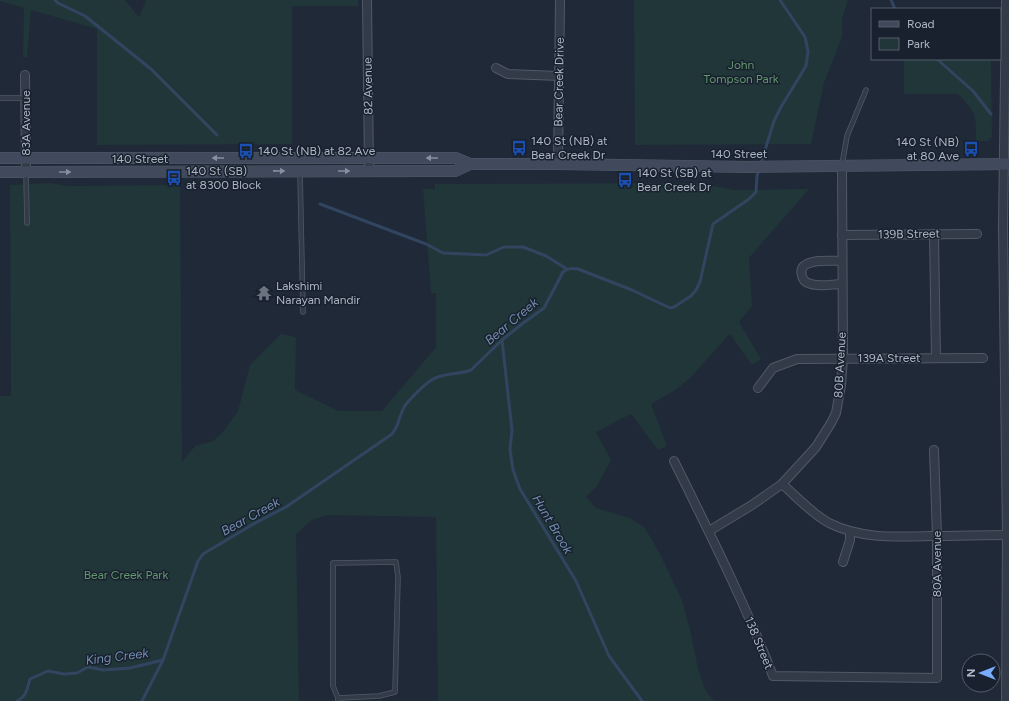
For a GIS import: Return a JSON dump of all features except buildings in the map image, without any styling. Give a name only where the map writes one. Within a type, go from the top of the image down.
[{"type":"main road","name":"140 Street","points":[[0,158],[456,158],[470,164],[748,167],[1007,164]]},
{"type":"main road","name":"140 Street","points":[[0,172],[456,171],[470,164]]},
{"type":"street","name":"82 Avenue","points":[[367,0],[369,171]]},
{"type":"street","name":"Bear Creek Drive","points":[[558,164],[560,0]]},
{"type":"street","points":[[1006,0],[1008,535],[1006,701]]},
{"type":"street","points":[[496,68],[508,74],[559,76]]},
{"type":"street","name":"83A Avenue","points":[[25,75],[26,172]]},
{"type":"street","name":"80B Avenue","points":[[709,531],[752,505],[782,484],[816,447],[831,424],[839,400],[843,358],[842,165]]},
{"type":"street","points":[[934,234],[936,358]]},
{"type":"street","name":"139B Street","points":[[842,235],[977,234]]},
{"type":"street","points":[[842,261],[812,261],[805,264],[801,275],[804,281],[811,284],[842,284]]},
{"type":"street","name":"139A Street","points":[[758,388],[773,368],[797,359],[983,358]]},
{"type":"street","name":"80A Avenue","points":[[934,450],[937,536],[937,678]]},
{"type":"street","name":"138 Street","points":[[674,461],[709,531],[773,676],[937,678]]},
{"type":"street","points":[[782,484],[814,513],[827,522],[850,532],[883,537],[1008,535]]},
{"type":"street","points":[[843,562],[850,540],[850,532]]},
{"type":"lane","points":[[842,165],[847,136],[866,90]]},
{"type":"lane","points":[[0,98],[26,98]]},
{"type":"lane","points":[[300,171],[303,312]]},
{"type":"lane","points":[[26,172],[26,223]]},
{"type":"lane","points":[[396,562],[398,577],[395,692],[379,696],[338,699],[333,686],[333,563],[396,562]]},
{"type":"green space","points":[[0,0],[125,0],[139,17],[146,0],[358,0],[358,6],[292,6],[292,144],[97,145],[97,29],[31,10],[27,57],[23,57],[24,8]]},
{"type":"green space","name":"John Tompson Park","points":[[634,0],[848,0],[842,19],[842,37],[824,83],[811,144],[635,145]]},
{"type":"green space","points":[[904,60],[991,60],[992,137],[988,141],[976,141],[974,115],[969,106],[958,94],[904,94]]},
{"type":"green space","name":"Bear Creek Park","points":[[48,183],[69,186],[180,185],[182,462],[195,446],[213,441],[223,432],[238,411],[250,365],[281,334],[296,337],[295,390],[339,411],[382,411],[436,347],[436,293],[431,293],[423,189],[435,189],[435,184],[700,183],[734,190],[809,189],[749,258],[752,306],[739,322],[761,359],[752,365],[730,334],[690,378],[674,391],[651,404],[667,446],[658,450],[631,414],[596,432],[611,460],[597,486],[586,497],[596,508],[630,518],[645,528],[660,554],[682,600],[698,669],[706,691],[714,701],[438,701],[436,517],[328,515],[312,520],[296,534],[299,701],[0,701],[0,396],[11,396],[10,185]]},
{"type":"waterway","points":[[55,0],[58,3],[85,16],[151,69],[217,135]]},
{"type":"waterway","name":"Bear Creek","points":[[142,701],[163,660],[198,561],[203,554],[257,522],[286,507],[392,434],[397,427],[404,407],[421,388],[434,378],[471,370],[502,340],[544,308],[563,272],[574,268],[578,269],[632,290],[670,308],[691,296],[700,282],[713,224],[749,199],[756,192],[757,176],[774,121],[806,66],[808,51],[805,37],[780,0]]},
{"type":"waterway","points":[[891,0],[895,8]]},
{"type":"waterway","points":[[938,60],[973,91],[991,114]]},
{"type":"waterway","points":[[320,204],[426,244],[443,253],[486,255],[504,247],[523,247],[546,256],[567,269]]},
{"type":"waterway","name":"Hunt Brook","points":[[502,340],[512,430],[510,449],[513,470],[520,489],[576,581],[609,656],[642,701]]},
{"type":"waterway","name":"King Creek","points":[[17,701],[25,694],[30,679],[48,671],[64,674],[77,673],[88,667],[103,670],[130,668],[163,660]]},
{"type":"place","name":"140 St (NB) at Bear Creek Dr","points":[[519,148]]},
{"type":"place","name":"140 St (NB) at 80 Ave","points":[[971,149]]},
{"type":"place","name":"140 St (NB) at 82 Ave","points":[[246,151]]},
{"type":"place","name":"140 St (SB) at 8300 Block","points":[[174,178]]},
{"type":"place","name":"140 St (SB) at Bear Creek Dr","points":[[625,180]]},
{"type":"place","name":"Lakshimi Narayan Mandir","points":[[264,293]]}]
